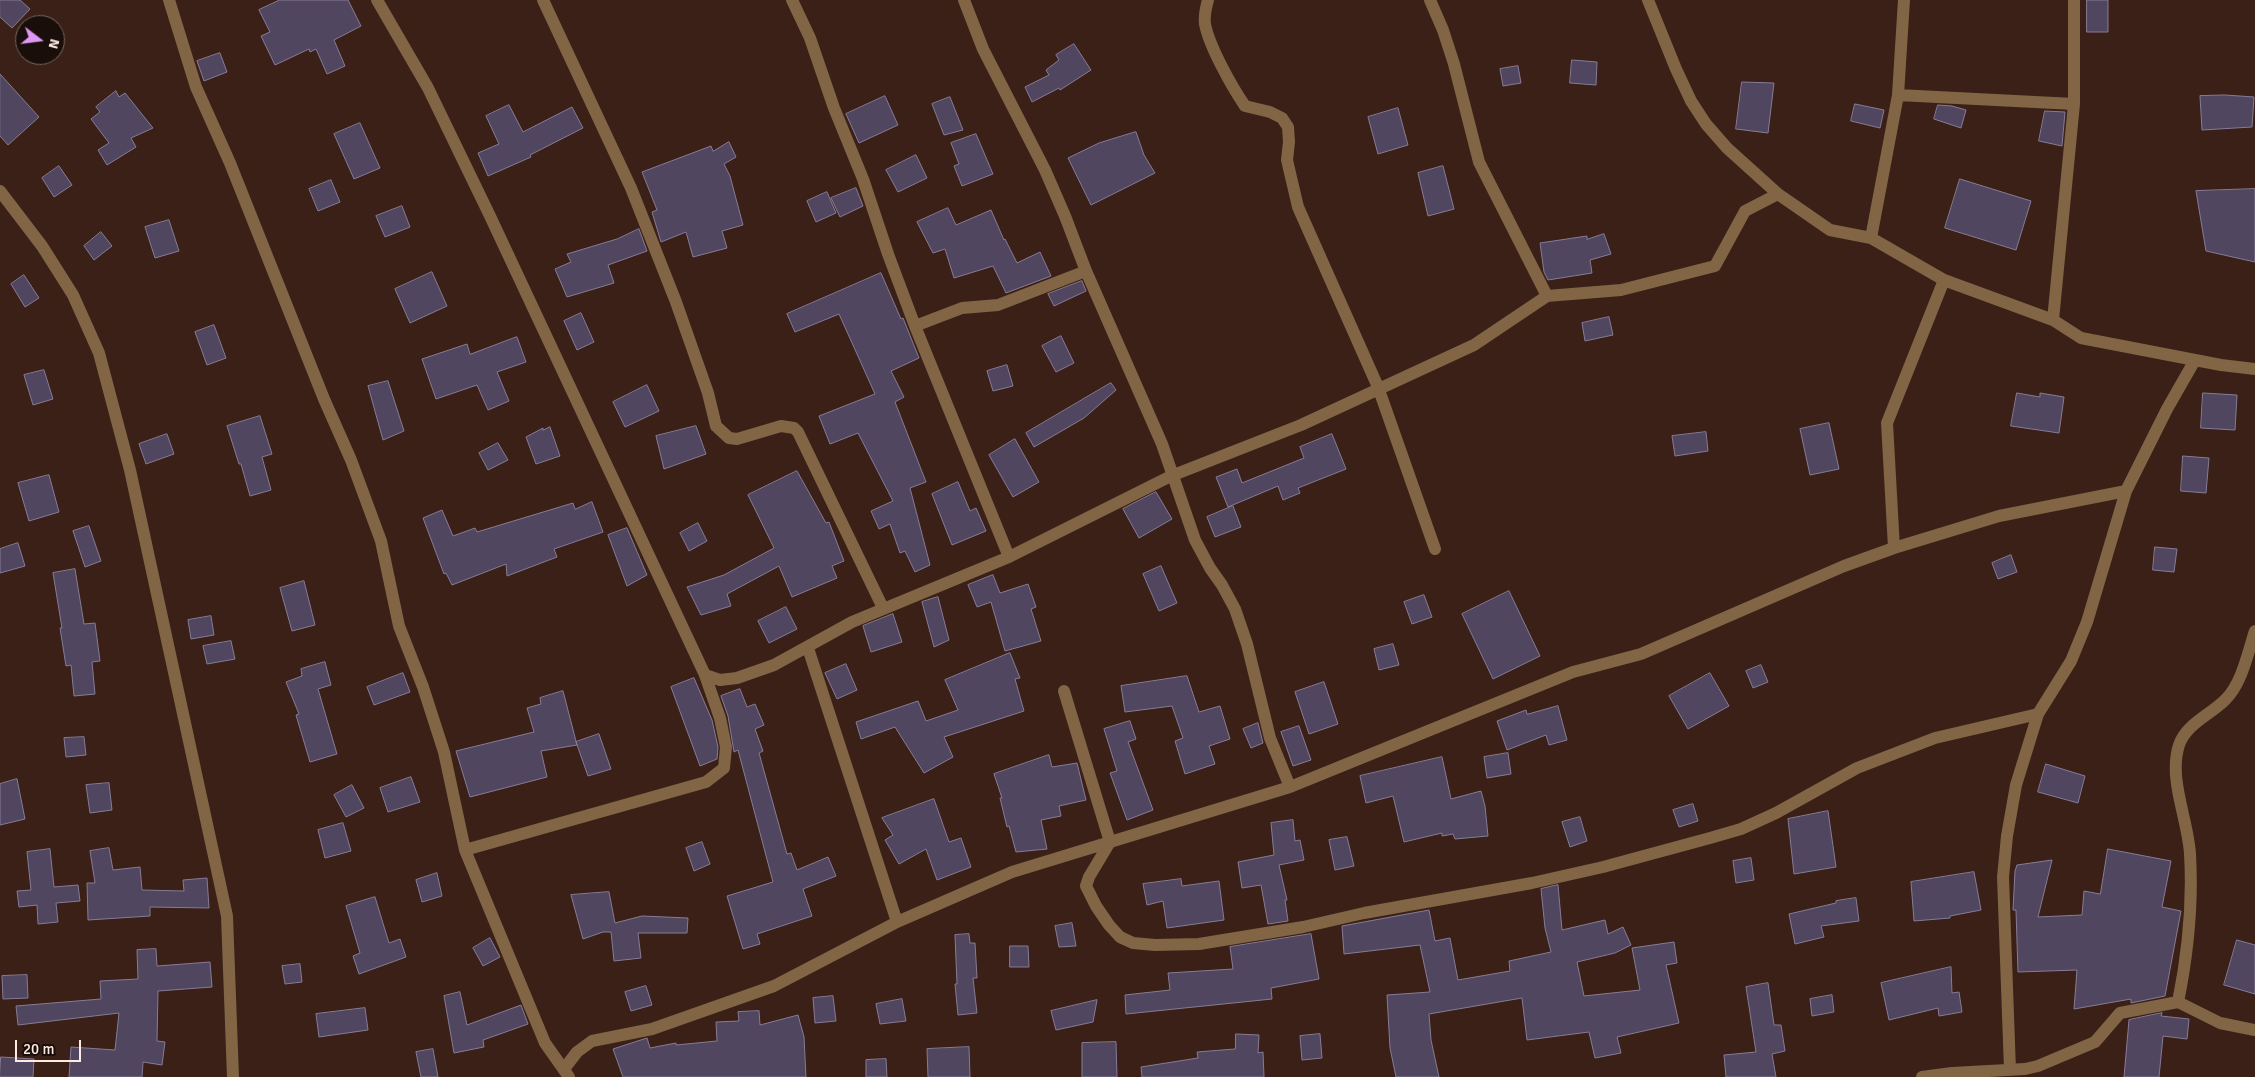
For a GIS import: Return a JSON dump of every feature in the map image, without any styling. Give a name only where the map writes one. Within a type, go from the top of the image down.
[{"type":"street","points":[[169,0],[196,87],[230,163],[324,399],[351,460],[381,541],[400,626],[423,687],[446,761],[465,850],[545,1043],[566,1073],[577,1052],[592,1041],[652,1029],[774,986],[897,922],[1012,872],[1290,787],[1573,672],[1641,654],[1844,566],[1894,548],[1999,516],[2126,491]]},
{"type":"street","points":[[377,0],[428,88],[705,675],[720,718],[726,747],[724,768],[719,774],[706,782],[465,850]]},
{"type":"street","points":[[543,0],[631,188],[676,302],[708,394],[716,426],[729,438],[737,440],[781,426],[794,428],[798,432],[883,608]]},
{"type":"street","points":[[792,0],[810,38],[915,326],[1009,557]]},
{"type":"street","points":[[964,0],[983,49],[1045,170],[1086,271],[1162,444],[1171,476],[1195,540],[1235,609],[1247,644],[1270,738],[1290,787]]},
{"type":"street","points":[[1208,0],[1205,22],[1209,38],[1238,97],[1245,106],[1270,112],[1282,118],[1288,127],[1287,160],[1298,207],[1378,387],[1435,549]]},
{"type":"street","points":[[1430,0],[1443,30],[1454,64],[1479,162],[1547,296]]},
{"type":"street","points":[[1648,0],[1676,70],[1691,101],[1706,124],[1733,154],[1778,194],[1830,230],[1871,238],[1944,280],[2053,320],[2081,338],[2195,360],[2255,369]]},
{"type":"street","points":[[1871,238],[1898,95],[1904,0]]},
{"type":"street","points":[[2053,320],[2074,104],[2074,0]]},
{"type":"street","points":[[1898,95],[2074,104]]},
{"type":"street","points":[[0,191],[42,246],[73,295],[99,354],[130,470],[210,846],[227,916],[233,1077]]},
{"type":"street","points":[[705,675],[720,680],[737,678],[774,665],[808,648],[852,622],[1009,557],[1171,476],[1301,425],[1378,387],[1474,345],[1547,296],[1621,290],[1715,266],[1745,210],[1778,194]]},
{"type":"street","points":[[915,326],[962,308],[998,305],[1086,271]]},
{"type":"street","points":[[1894,548],[1887,423],[1944,280]]},
{"type":"street","points":[[2010,1070],[2004,869],[2016,785],[2038,714],[2071,662],[2087,622],[2126,491],[2195,360]]},
{"type":"street","points":[[2178,1002],[2190,934],[2192,893],[2190,852],[2176,760],[2180,744],[2186,732],[2226,700],[2236,683],[2255,630]]},
{"type":"street","points":[[808,648],[897,922]]},
{"type":"street","points":[[1064,691],[1110,842],[1089,877],[1086,886],[1096,906],[1120,937],[1133,943],[1155,945],[1199,944],[1303,927],[1364,913],[1532,883],[1656,853],[1741,829],[1776,813],[1856,768],[1935,738],[2038,714]]},
{"type":"street","points":[[1922,1077],[1952,1073],[2025,1069],[2050,1062],[2095,1042],[2120,1012],[2178,1002],[2220,1023],[2255,1030]]},
{"type":"street","points":[[2037,1077],[2050,1062]]},
{"type":"building","points":[[0,0],[20,0],[30,9],[24,15],[15,15],[15,25],[12,28],[0,17]]},
{"type":"building","points":[[280,0],[348,0],[361,26],[334,40],[345,66],[327,74],[316,49],[310,52],[309,49],[275,65],[261,36],[270,32],[259,10]]},
{"type":"building","points":[[2087,0],[2108,0],[2108,32],[2087,32]]},
{"type":"building","points":[[1074,44],[1091,70],[1060,90],[1059,88],[1032,102],[1025,87],[1049,75],[1046,70],[1059,60],[1056,55]]},
{"type":"building","points":[[220,53],[227,72],[204,81],[197,61]]},
{"type":"building","points":[[1572,60],[1597,62],[1596,85],[1570,83]]},
{"type":"building","points":[[1518,66],[1521,83],[1503,86],[1500,69]]},
{"type":"building","points":[[0,74],[39,117],[8,145],[0,136]]},
{"type":"building","points":[[1742,82],[1774,83],[1768,133],[1736,129]]},
{"type":"building","points":[[116,91],[119,97],[125,93],[153,128],[131,138],[136,147],[107,165],[98,150],[109,143],[91,119],[100,112],[96,107]]},
{"type":"building","points":[[885,96],[898,125],[859,143],[846,114]]},
{"type":"building","points":[[2200,96],[2254,97],[2252,127],[2202,130]]},
{"type":"building","points":[[950,97],[963,130],[944,135],[932,104]]},
{"type":"building","points":[[1855,104],[1884,110],[1880,128],[1851,121]]},
{"type":"building","points":[[509,105],[523,132],[572,107],[583,128],[530,155],[531,157],[488,176],[478,153],[499,144],[486,116]]},
{"type":"building","points":[[1938,105],[1966,110],[1961,128],[1934,119]]},
{"type":"building","points":[[1398,108],[1408,145],[1378,154],[1368,117]]},
{"type":"building","points":[[2045,111],[2065,112],[2062,146],[2039,141]]},
{"type":"building","points":[[360,123],[380,168],[354,179],[334,134]]},
{"type":"building","points":[[1136,132],[1144,155],[1155,173],[1091,205],[1068,158],[1099,143]]},
{"type":"building","points":[[976,134],[993,174],[962,186],[954,166],[959,164],[951,143]]},
{"type":"building","points":[[729,142],[736,157],[724,164],[730,176],[743,225],[722,231],[727,248],[693,257],[686,232],[661,242],[652,212],[657,210],[642,172],[711,146],[713,151]]},
{"type":"building","points":[[916,155],[927,178],[898,192],[886,170]]},
{"type":"building","points":[[59,166],[72,185],[54,197],[42,178]]},
{"type":"building","points":[[1443,166],[1454,209],[1428,216],[1418,173]]},
{"type":"building","points":[[1960,179],[2031,201],[2016,250],[1945,228]]},
{"type":"building","points":[[331,180],[340,202],[318,211],[309,189]]},
{"type":"building","points":[[856,188],[863,206],[840,217],[831,198]]},
{"type":"building","points":[[2255,189],[2255,262],[2206,251],[2196,191]]},
{"type":"building","points":[[827,192],[836,213],[816,222],[807,201]]},
{"type":"building","points":[[402,206],[410,227],[385,237],[376,216]]},
{"type":"building","points":[[948,208],[956,225],[991,210],[1004,240],[1017,263],[1040,252],[1051,276],[1006,293],[993,266],[954,278],[945,249],[933,253],[917,222]]},
{"type":"building","points":[[169,220],[179,251],[155,258],[145,227]]},
{"type":"building","points":[[639,229],[647,251],[608,265],[614,283],[567,297],[555,269],[571,262],[567,254],[617,239]]},
{"type":"building","points":[[101,232],[112,246],[94,260],[84,246]]},
{"type":"building","points":[[1604,234],[1611,254],[1590,260],[1592,273],[1548,280],[1544,272],[1540,243],[1587,236],[1587,239]]},
{"type":"building","points":[[432,272],[447,306],[410,323],[395,289]]},
{"type":"building","points":[[881,273],[901,319],[903,318],[919,358],[891,371],[904,397],[895,402],[926,482],[910,488],[930,565],[915,572],[905,551],[900,553],[890,524],[879,529],[871,511],[893,501],[858,433],[830,444],[819,416],[875,394],[839,314],[795,332],[787,314]]},
{"type":"building","points":[[24,275],[39,298],[25,307],[11,284]]},
{"type":"building","points":[[1082,281],[1086,291],[1054,306],[1048,294]]},
{"type":"building","points":[[581,313],[594,342],[577,350],[564,321]]},
{"type":"building","points":[[1609,317],[1613,335],[1585,341],[1582,323]]},
{"type":"building","points":[[214,325],[226,358],[207,365],[195,332]]},
{"type":"building","points":[[1061,336],[1074,363],[1056,372],[1042,346]]},
{"type":"building","points":[[517,337],[526,362],[497,372],[509,401],[488,410],[477,385],[436,399],[422,359],[467,344],[470,354]]},
{"type":"building","points":[[1007,365],[1013,386],[993,391],[987,371]]},
{"type":"building","points":[[44,370],[53,399],[33,405],[24,375]]},
{"type":"building","points":[[388,381],[404,431],[383,440],[368,386]]},
{"type":"building","points":[[1111,383],[1116,390],[1084,418],[1034,447],[1026,433]]},
{"type":"building","points":[[647,385],[659,411],[625,427],[613,402]]},
{"type":"building","points":[[2017,393],[2040,397],[2040,393],[2064,397],[2059,433],[2011,426]]},
{"type":"building","points":[[2203,393],[2237,395],[2235,430],[2201,428]]},
{"type":"building","points":[[260,416],[272,454],[262,457],[271,490],[250,496],[227,426]]},
{"type":"building","points":[[1829,423],[1839,469],[1810,475],[1800,429]]},
{"type":"building","points":[[696,426],[706,454],[664,469],[656,436]]},
{"type":"building","points":[[550,427],[560,456],[536,464],[526,437],[543,428],[543,430]]},
{"type":"building","points":[[1706,432],[1708,451],[1675,456],[1672,436]]},
{"type":"building","points":[[167,434],[174,454],[146,464],[139,444]]},
{"type":"building","points":[[1332,434],[1346,469],[1298,488],[1300,493],[1283,500],[1278,486],[1228,507],[1216,477],[1237,469],[1242,483],[1304,458],[1300,447]]},
{"type":"building","points":[[1015,439],[1039,482],[1013,497],[989,455]]},
{"type":"building","points":[[498,443],[508,460],[488,470],[479,453]]},
{"type":"building","points":[[2183,456],[2209,458],[2206,493],[2181,491]]},
{"type":"building","points":[[797,471],[826,523],[829,522],[844,561],[832,566],[837,578],[792,597],[779,566],[727,594],[731,606],[701,615],[687,587],[724,575],[774,548],[748,495]]},
{"type":"building","points":[[49,475],[59,512],[29,521],[18,483]]},
{"type":"building","points":[[958,482],[970,511],[976,508],[986,531],[952,545],[932,494]]},
{"type":"building","points":[[1156,492],[1172,519],[1139,538],[1123,509]]},
{"type":"building","points":[[592,502],[603,532],[554,549],[557,557],[507,576],[506,564],[452,585],[446,573],[444,574],[423,518],[442,510],[453,536],[475,528],[477,532],[573,503],[575,509]]},
{"type":"building","points":[[1233,506],[1241,527],[1215,537],[1207,517]]},
{"type":"building","points":[[698,523],[707,541],[689,551],[680,533]]},
{"type":"building","points":[[89,526],[101,561],[85,567],[73,531]]},
{"type":"building","points":[[627,528],[647,575],[627,586],[608,535]]},
{"type":"building","points":[[18,543],[25,566],[0,573],[0,549]]},
{"type":"building","points":[[2155,547],[2177,549],[2174,572],[2153,570]]},
{"type":"building","points":[[2011,555],[2017,572],[1998,579],[1992,563]]},
{"type":"building","points":[[1161,566],[1177,603],[1159,611],[1143,574]]},
{"type":"building","points":[[75,569],[84,624],[95,623],[100,661],[92,662],[95,694],[74,696],[71,665],[66,666],[53,573]]},
{"type":"building","points":[[993,575],[1000,593],[1028,584],[1036,607],[1031,609],[1041,641],[1005,651],[991,602],[977,607],[968,585]]},
{"type":"building","points":[[304,581],[315,625],[292,631],[280,588]]},
{"type":"building","points":[[1509,591],[1540,656],[1493,679],[1462,614]]},
{"type":"building","points":[[1424,595],[1432,617],[1412,624],[1404,602]]},
{"type":"building","points":[[938,597],[949,640],[934,647],[922,602]]},
{"type":"building","points":[[786,607],[797,629],[769,643],[758,621]]},
{"type":"building","points":[[893,614],[902,642],[871,652],[863,626]]},
{"type":"building","points":[[211,616],[214,635],[191,639],[188,620]]},
{"type":"building","points":[[231,641],[235,659],[207,664],[203,646]]},
{"type":"building","points":[[1393,644],[1399,665],[1379,670],[1374,649]]},
{"type":"building","points":[[1010,653],[1020,678],[1015,679],[1024,711],[944,737],[953,757],[924,773],[895,727],[861,739],[856,722],[918,701],[926,721],[958,710],[945,680]]},
{"type":"building","points":[[325,662],[331,685],[318,689],[337,754],[310,762],[296,715],[299,714],[286,682],[302,676],[301,669]]},
{"type":"building","points":[[846,664],[857,690],[837,699],[825,673]]},
{"type":"building","points":[[1761,665],[1768,682],[1753,688],[1746,671]]},
{"type":"building","points":[[403,673],[410,692],[374,705],[367,687]]},
{"type":"building","points":[[1710,673],[1729,706],[1688,729],[1669,696]]},
{"type":"building","points":[[1187,676],[1199,712],[1220,706],[1230,739],[1209,746],[1215,764],[1185,774],[1175,741],[1183,738],[1172,706],[1125,712],[1121,686]]},
{"type":"building","points":[[694,678],[712,720],[718,747],[717,759],[700,766],[671,687]]},
{"type":"building","points":[[1324,682],[1338,724],[1309,734],[1295,692]]},
{"type":"building","points":[[740,689],[747,707],[755,704],[764,725],[755,729],[763,751],[759,753],[787,854],[791,853],[797,870],[828,857],[836,876],[803,889],[812,916],[757,934],[760,944],[743,949],[727,896],[773,882],[738,750],[734,752],[728,716],[721,696]]},
{"type":"building","points":[[563,691],[577,745],[541,751],[547,777],[470,797],[456,751],[534,732],[527,708],[541,704],[540,698]]},
{"type":"building","points":[[1558,706],[1567,740],[1549,745],[1546,735],[1507,750],[1497,721],[1526,710],[1527,714]]},
{"type":"building","points":[[1130,721],[1136,739],[1128,742],[1153,810],[1127,820],[1110,773],[1117,771],[1104,729]]},
{"type":"building","points":[[1258,723],[1263,743],[1251,748],[1243,729]]},
{"type":"building","points":[[1299,726],[1311,760],[1293,766],[1281,732]]},
{"type":"building","points":[[599,734],[611,769],[588,776],[576,742]]},
{"type":"building","points":[[84,737],[86,755],[66,757],[64,738]]},
{"type":"building","points":[[1508,753],[1511,774],[1487,778],[1484,757]]},
{"type":"building","points":[[1049,755],[1052,767],[1077,763],[1086,800],[1059,806],[1061,816],[1041,820],[1047,849],[1016,852],[1009,826],[1007,827],[1000,798],[1002,798],[994,774]]},
{"type":"building","points":[[1442,757],[1451,799],[1481,791],[1485,806],[1488,836],[1455,839],[1453,834],[1442,836],[1442,833],[1404,842],[1393,796],[1366,803],[1360,776]]},
{"type":"building","points":[[2046,764],[2085,776],[2078,803],[2038,792]]},
{"type":"building","points":[[411,777],[420,802],[388,812],[380,788]]},
{"type":"building","points":[[17,779],[25,819],[0,825],[0,784]]},
{"type":"building","points":[[109,783],[112,810],[90,813],[86,785]]},
{"type":"building","points":[[352,785],[364,808],[346,817],[334,795]]},
{"type":"building","points":[[934,799],[949,842],[961,838],[971,867],[937,880],[926,849],[899,864],[885,840],[893,835],[882,818]]},
{"type":"building","points":[[1693,804],[1698,821],[1679,827],[1673,810]]},
{"type":"building","points":[[1828,811],[1836,867],[1794,874],[1788,819]]},
{"type":"building","points":[[1580,817],[1587,841],[1570,847],[1562,822]]},
{"type":"building","points":[[1293,820],[1295,841],[1300,840],[1304,860],[1279,865],[1287,900],[1285,900],[1288,921],[1268,924],[1261,885],[1242,888],[1238,862],[1274,855],[1271,823]]},
{"type":"building","points":[[343,823],[351,851],[325,858],[318,830]]},
{"type":"building","points":[[1347,837],[1354,866],[1335,870],[1329,840]]},
{"type":"building","points":[[702,842],[710,864],[694,871],[686,848]]},
{"type":"building","points":[[109,848],[113,870],[140,867],[142,890],[184,891],[183,880],[207,878],[209,908],[150,907],[150,916],[88,920],[87,883],[95,883],[90,851]]},
{"type":"building","points":[[50,849],[54,887],[78,885],[80,901],[56,903],[58,922],[38,924],[37,905],[19,907],[17,891],[31,890],[27,852]]},
{"type":"building","points":[[2108,849],[2171,861],[2162,907],[2181,911],[2165,996],[2131,1003],[2131,999],[2074,1009],[2077,970],[2018,972],[2016,910],[2013,910],[2015,871],[2017,865],[2052,860],[2038,917],[2082,915],[2084,891],[2100,894]]},
{"type":"building","points":[[1751,858],[1754,880],[1736,883],[1733,861]]},
{"type":"building","points":[[1974,872],[1981,910],[1950,916],[1950,918],[1914,921],[1911,882]]},
{"type":"building","points":[[437,873],[442,896],[422,902],[416,880]]},
{"type":"building","points":[[1181,879],[1182,886],[1219,881],[1224,920],[1167,928],[1163,901],[1147,905],[1143,884]]},
{"type":"building","points":[[1558,885],[1562,930],[1605,920],[1608,934],[1623,927],[1631,945],[1615,953],[1577,962],[1584,996],[1640,990],[1632,948],[1674,942],[1677,963],[1666,965],[1679,1023],[1617,1037],[1621,1053],[1595,1058],[1589,1032],[1527,1040],[1522,998],[1429,1014],[1431,1040],[1439,1077],[1396,1077],[1390,1048],[1387,995],[1430,992],[1420,945],[1344,954],[1342,926],[1429,910],[1435,941],[1450,938],[1458,980],[1510,971],[1509,961],[1551,952],[1545,928],[1541,889]]},
{"type":"building","points":[[609,892],[615,923],[642,916],[688,918],[687,933],[638,933],[641,958],[614,961],[611,932],[603,932],[583,939],[571,895]]},
{"type":"building","points":[[375,897],[389,943],[400,939],[406,957],[359,974],[353,956],[360,953],[346,906]]},
{"type":"building","points":[[1856,898],[1859,921],[1821,926],[1824,937],[1795,944],[1789,914],[1836,903],[1836,901]]},
{"type":"building","points":[[1072,923],[1076,946],[1059,947],[1055,926]]},
{"type":"building","points":[[969,934],[970,943],[975,943],[977,978],[973,978],[977,1013],[958,1015],[955,984],[957,984],[955,935]]},
{"type":"building","points":[[1311,934],[1319,979],[1271,988],[1272,999],[1126,1014],[1125,995],[1170,990],[1168,973],[1233,969],[1230,947]]},
{"type":"building","points":[[490,938],[500,957],[483,966],[473,948]]},
{"type":"building","points":[[2237,940],[2255,945],[2255,994],[2224,985]]},
{"type":"building","points":[[1010,946],[1028,946],[1029,967],[1010,967]]},
{"type":"building","points":[[156,949],[157,966],[210,962],[212,987],[158,991],[157,1041],[165,1042],[162,1065],[143,1062],[142,1077],[69,1077],[71,1047],[115,1050],[119,1013],[18,1025],[16,1006],[101,999],[100,981],[138,979],[137,950]]},
{"type":"building","points":[[300,964],[302,982],[285,984],[282,966]]},
{"type":"building","points":[[1951,967],[1952,993],[1959,992],[1962,1012],[1939,1016],[1938,1008],[1889,1020],[1881,983]]},
{"type":"building","points":[[27,975],[28,998],[3,999],[2,976]]},
{"type":"building","points":[[1768,983],[1774,1025],[1781,1025],[1785,1051],[1772,1054],[1776,1077],[1726,1077],[1724,1055],[1756,1052],[1746,987]]},
{"type":"building","points":[[646,986],[652,1005],[631,1011],[625,992]]},
{"type":"building","points":[[460,992],[467,1025],[521,1005],[528,1024],[483,1040],[484,1047],[454,1053],[444,996]]},
{"type":"building","points":[[1832,995],[1834,1012],[1812,1016],[1810,999]]},
{"type":"building","points":[[833,996],[836,1021],[815,1023],[813,998]]},
{"type":"building","points":[[902,999],[906,1021],[880,1024],[876,1004]]},
{"type":"building","points":[[1097,1000],[1093,1022],[1056,1030],[1051,1011]]},
{"type":"building","points":[[365,1008],[368,1030],[319,1037],[316,1014]]},
{"type":"building","points":[[759,1011],[760,1025],[798,1015],[804,1037],[806,1077],[623,1077],[613,1049],[647,1038],[650,1048],[676,1043],[676,1045],[717,1041],[716,1022],[739,1021],[738,1012]]},
{"type":"building","points":[[2162,1013],[2161,1016],[2189,1019],[2187,1039],[2163,1036],[2159,1077],[2124,1077],[2129,1020]]},
{"type":"building","points":[[1236,1034],[1259,1035],[1258,1053],[1263,1052],[1264,1077],[1142,1077],[1141,1067],[1198,1058],[1197,1052],[1235,1049]]},
{"type":"building","points":[[1320,1034],[1322,1058],[1302,1060],[1300,1036]]},
{"type":"building","points":[[1116,1042],[1117,1077],[1082,1077],[1082,1043]]},
{"type":"building","points":[[969,1047],[970,1077],[928,1077],[927,1049]]},
{"type":"building","points":[[433,1049],[438,1077],[421,1077],[416,1052]]},
{"type":"building","points":[[1,1057],[34,1059],[33,1077],[0,1077]]},
{"type":"building","points":[[886,1059],[887,1077],[866,1077],[866,1060]]}]
